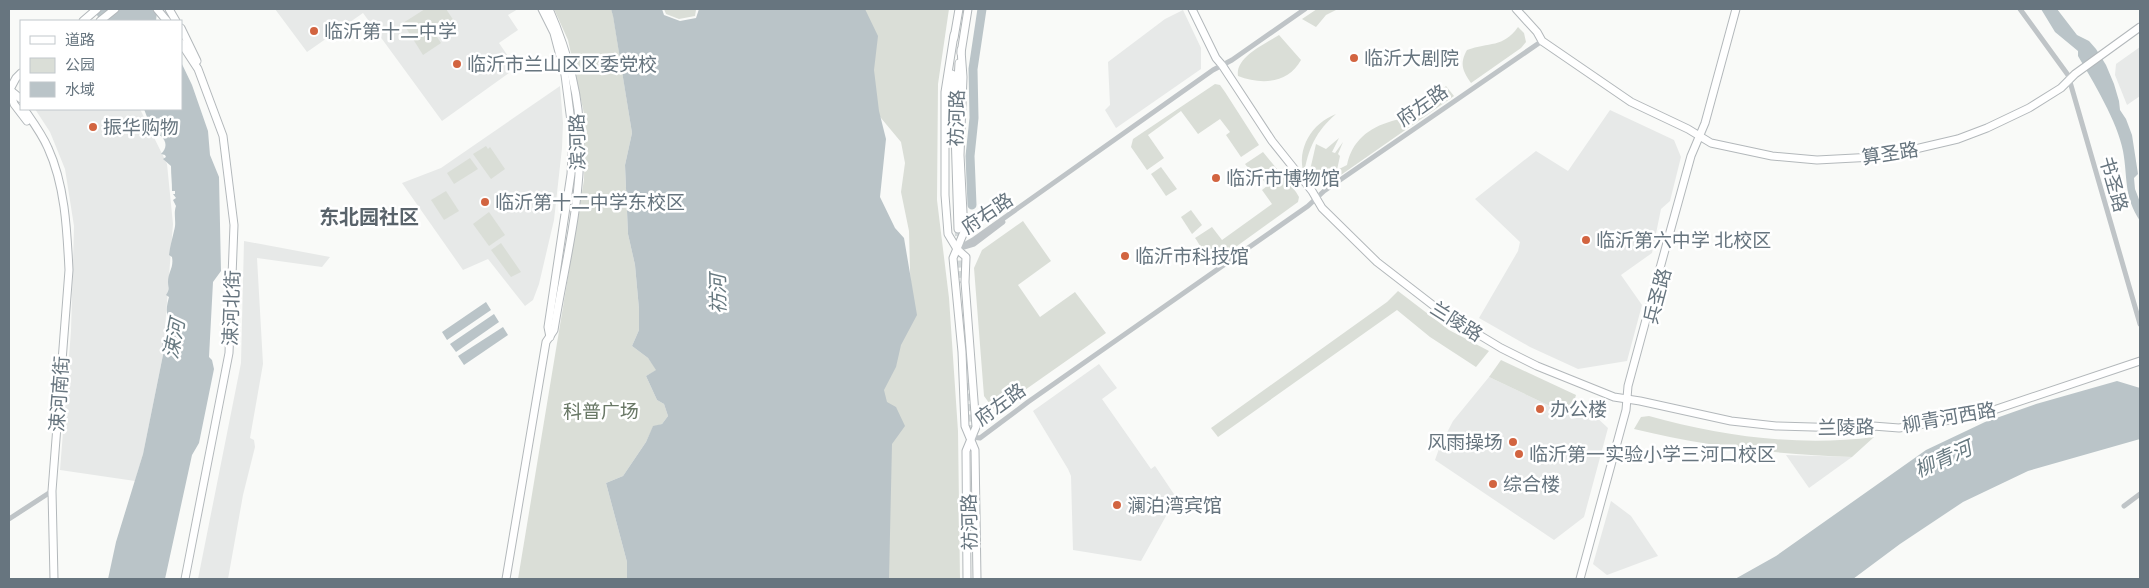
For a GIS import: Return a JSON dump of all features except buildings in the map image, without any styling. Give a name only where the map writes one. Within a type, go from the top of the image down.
[{"type":"main road","points":[[85,19],[98,9]]},
{"type":"main road","points":[[101,20],[115,9]]},
{"type":"main road","points":[[158,9],[165,20]]},
{"type":"main road","points":[[170,9],[176,20]]},
{"type":"main road","name":"滨河路","points":[[510,579],[550,344],[548,327],[571,174],[573,137],[565,75],[554,33],[542,9]]},
{"type":"main road","name":"滨河路","points":[[506,579],[546,342],[554,330],[579,172],[580,140],[572,75],[559,32],[549,9]]},
{"type":"main road","name":"祊河路","points":[[958,9],[954,35],[950,160],[956,229],[954,131],[957,82],[968,9]]},
{"type":"main road","name":"兰陵路","points":[[1192,9],[1216,58],[1222,65]]},
{"type":"main road","name":"兰陵路","points":[[1197,9],[1226,78],[1268,144],[1308,193],[1317,198],[1380,259],[1452,313],[1523,354],[1646,407],[1704,420],[1759,429],[1847,432],[1890,427]]},
{"type":"main road","name":"算圣路","points":[[1510,9],[1542,41],[1602,84],[1631,102],[1711,143],[1789,158],[1817,160],[1874,157],[1951,141],[1987,128],[2029,108],[2061,88],[2068,81],[2140,32]]},
{"type":"main road","name":"算圣路","points":[[1516,9],[1537,32],[1542,41]]},
{"type":"main road","name":"兵圣路","points":[[1576,579],[1627,398],[1633,387],[1698,148],[1699,136],[1732,9]]},
{"type":"main road","name":"兵圣路","points":[[1699,136],[1706,123],[1736,9]]},
{"type":"main road","name":"算圣路","points":[[2114,50],[2140,26]]},
{"type":"main road","points":[[182,30],[196,59],[198,69]]},
{"type":"main road","points":[[954,35],[945,92],[944,150],[948,234],[957,249],[966,257],[965,282],[976,427],[970,437],[966,451],[971,462],[972,579]]},
{"type":"main road","name":"涑河北街","points":[[182,45],[198,69],[223,136],[234,225],[229,353],[185,579]]},
{"type":"main road","points":[[961,50],[963,77],[960,155],[964,232],[952,258],[962,352],[966,426],[970,437]]},
{"type":"main road","points":[[9,89],[20,74]]},
{"type":"main road","points":[[9,89],[20,96]]},
{"type":"main road","points":[[9,89],[16,104],[46,152],[63,210]]},
{"type":"main road","points":[[25,110],[49,149],[56,171],[63,210]]},
{"type":"main road","points":[[30,110],[45,133],[60,166],[63,210]]},
{"type":"main road","name":"涑河南街","points":[[54,579],[52,491],[69,270],[68,240],[63,210]]},
{"type":"main road","name":"柳青河西路","points":[[1890,427],[1975,411],[2140,356]]},
{"type":"main road","name":"柳青河西路","points":[[1890,427],[1899,428],[1976,416],[2140,361]]},
{"type":"main road","name":"兵圣路","points":[[1580,579],[1626,410],[1627,398]]},
{"type":"street","name":"府右路","points":[[957,249],[974,244],[1034,199],[1301,9]]},
{"type":"street","name":"府右路","points":[[1222,65],[1305,9]]},
{"type":"street","name":"书圣路","points":[[2018,9],[2068,75],[2068,81],[2140,324]]},
{"type":"street","name":"府左路","points":[[970,437],[980,438],[1028,402],[1542,41]]},
{"type":"street","name":"书圣路","points":[[2068,81],[2074,89],[2140,313]]},
{"type":"street","points":[[9,519],[52,491]]},
{"type":"street","points":[[2124,506],[2140,494]]},
{"type":"shaded area","name":"临沂市兰山区区委党校","points":[[275,9],[518,9],[508,15],[518,30],[499,43],[516,68],[442,121],[363,13],[307,52]]},
{"type":"shaded area","points":[[1183,10],[1201,48],[1201,69],[1116,128],[1105,110],[1110,105],[1108,62],[1165,19]]},
{"type":"shaded area","points":[[2140,47],[2140,96],[2127,105],[2115,75],[2116,64]]},
{"type":"shaded area","name":"临沂第十二中学东校区","points":[[560,86],[563,123],[562,148],[554,220],[539,284],[533,300],[525,306],[488,259],[463,270],[402,183],[441,168]]},
{"type":"shaded area","points":[[36,110],[140,110],[167,164],[173,224],[163,355],[143,454],[135,481],[60,470],[71,331],[74,226],[65,169],[50,132]]},
{"type":"shaded area","name":"临沂第六中学 北校区","points":[[1610,110],[1674,140],[1681,157],[1670,201],[1661,209],[1652,253],[1621,275],[1642,305],[1627,361],[1578,369],[1530,347],[1479,318],[1518,251],[1520,242],[1475,199],[1536,151],[1568,171]]},
{"type":"shaded area","points":[[244,241],[330,257],[322,267],[257,258],[263,364],[250,438],[254,440],[255,447],[243,495],[228,579],[198,579],[241,363]]},
{"type":"shaded area","points":[[1099,364],[1117,388],[1102,399],[1151,469],[1155,466],[1182,506],[1166,516],[1141,561],[1073,550],[1071,476],[1033,411]]},
{"type":"shaded area","name":"临沂第一实验小学三河口校区","points":[[1489,377],[1552,407],[1594,415],[1608,428],[1584,517],[1554,540],[1435,460],[1453,421]]},
{"type":"shaded area","points":[[1786,455],[1852,457],[1809,488]]},
{"type":"shaded area","points":[[1611,501],[1631,516],[1658,556],[1607,575],[1593,564]]},
{"type":"green space","points":[[425,9],[446,9],[454,21],[435,34],[441,43],[423,55],[403,23]]},
{"type":"green space","name":"科普广场","points":[[554,9],[611,9],[632,133],[625,165],[628,234],[635,265],[639,330],[632,346],[648,358],[657,370],[646,376],[657,400],[664,404],[668,416],[662,424],[653,427],[646,442],[623,476],[606,483],[627,562],[627,579],[518,579],[584,180],[585,118],[568,40]]},
{"type":"green space","points":[[664,9],[696,10],[695,16],[679,19],[666,14]]},
{"type":"green space","points":[[864,9],[949,9],[938,84],[937,200],[949,298],[958,431],[960,579],[883,579],[880,396],[911,309],[909,231],[901,192],[905,163],[901,142],[876,112]]},
{"type":"green space","points":[[1317,9],[1338,9],[1326,15],[1316,27],[1302,19]]},
{"type":"green space","points":[[1518,27],[1524,33],[1526,42],[1521,48],[1471,83],[1463,67],[1463,59],[1467,50],[1501,41],[1512,34]]},
{"type":"green space","points":[[1279,35],[1301,60],[1296,68],[1289,74],[1273,80],[1256,81],[1238,76],[1238,69],[1246,57]]},
{"type":"green space","points":[[1215,84],[1220,85],[1259,145],[1241,157],[1226,135],[1230,132],[1220,119],[1198,134],[1181,111],[1148,135],[1164,158],[1147,170],[1131,147],[1133,139]]},
{"type":"green space","points":[[1446,86],[1454,96],[1328,184],[1322,187],[1308,179],[1316,144],[1326,149],[1339,138],[1332,152],[1335,153],[1343,142],[1338,154],[1340,156],[1337,170],[1347,165],[1353,149],[1362,137],[1376,127],[1419,111]]},
{"type":"green space","points":[[1336,114],[1323,127],[1314,141],[1304,174],[1302,155],[1308,138],[1313,130],[1327,118]]},
{"type":"green space","points":[[486,146],[488,149],[490,147],[505,169],[491,179],[473,154]]},
{"type":"green space","points":[[1263,152],[1296,192],[1299,197],[1298,202],[1219,259],[1211,258],[1195,238],[1212,227],[1222,240],[1272,204],[1262,190],[1267,186],[1258,172],[1253,174],[1245,164]]},
{"type":"green space","points":[[470,158],[478,169],[454,184],[447,173]]},
{"type":"green space","points":[[1161,167],[1177,189],[1166,196],[1151,174]]},
{"type":"green space","points":[[446,191],[459,211],[444,220],[431,200]]},
{"type":"green space","points":[[1191,210],[1202,225],[1192,234],[1181,217]]},
{"type":"green space","points":[[489,212],[505,235],[489,246],[473,224]]},
{"type":"green space","points":[[1023,221],[1051,261],[1018,285],[1040,317],[1075,292],[1106,333],[995,411],[984,396],[974,268],[982,250]]},
{"type":"green space","points":[[501,243],[521,272],[511,277],[491,250]]},
{"type":"green space","points":[[1398,291],[1449,330],[1489,351],[1476,367],[1430,337],[1397,310],[1218,437],[1211,428],[1387,302]]},
{"type":"green space","points":[[1501,360],[1576,395],[1571,412],[1552,407],[1489,377]]},
{"type":"green space","points":[[1649,416],[1704,429],[1760,438],[1817,441],[1874,437],[1852,457],[1769,452],[1689,441],[1634,429],[1641,417]]},
{"type":"water","points":[[94,9],[154,9],[157,12],[156,20],[100,20]]},
{"type":"water","name":"祊河","points":[[611,9],[662,9],[664,15],[680,21],[696,18],[699,9],[865,9],[878,36],[874,70],[879,111],[886,139],[880,197],[895,228],[904,238],[917,315],[901,345],[896,367],[884,390],[887,402],[896,407],[905,426],[892,444],[889,579],[627,579],[627,562],[606,483],[623,476],[646,442],[653,426],[662,424],[668,416],[664,404],[657,400],[646,376],[656,370],[648,358],[632,346],[639,330],[639,309],[635,265],[628,234],[625,165],[632,133]]},
{"type":"water","points":[[2041,9],[2057,9],[2077,35],[2089,41],[2096,49],[2106,65],[2114,84],[2120,110],[2126,119],[2132,135],[2138,174],[2134,178],[2135,189],[2140,202],[2140,221],[2128,195],[2123,151],[2111,115],[2078,56],[2078,51],[2055,32]]},
{"type":"water","name":"涑河","points":[[182,64],[192,85],[208,131],[210,155],[219,177],[221,271],[213,282],[209,357],[212,360],[214,369],[199,443],[192,455],[165,579],[108,579],[116,542],[143,454],[163,355],[162,342],[171,331],[167,311],[169,297],[166,295],[172,264],[172,257],[169,255],[175,225],[176,206],[173,200],[176,198],[173,194],[175,194],[175,191],[172,191],[171,166],[163,159],[166,157],[165,155],[161,154],[165,143],[161,136],[154,136],[153,120],[147,117],[144,110],[182,110]]},
{"type":"water","points":[[486,302],[491,310],[447,340],[442,332]]},
{"type":"water","points":[[494,314],[499,322],[456,352],[450,344]]},
{"type":"water","points":[[503,327],[508,335],[464,365],[458,356]]},
{"type":"water","name":"柳青河","points":[[2117,381],[2140,388],[2140,439],[2028,471],[1963,502],[1900,544],[1853,579],[1735,579],[1776,556],[1926,450],[1985,422],[2036,404]]},
{"type":"waterway","points":[[972,205],[970,156],[974,118],[973,69],[982,9]]},
{"type":"tunnel","points":[[958,229],[962,283]]},
{"type":"tunnel","points":[[969,383],[972,438]]},
{"type":"place","name":"临沂第十二中学","points":[[314,31]]},
{"type":"place","name":"临沂大剧院","points":[[1354,58]]},
{"type":"place","name":"临沂市兰山区区委党校","points":[[457,64]]},
{"type":"place","name":"振华购物","points":[[93,127]]},
{"type":"place","name":"临沂市博物馆","points":[[1216,178]]},
{"type":"place","name":"临沂第十二中学东校区","points":[[485,202]]},
{"type":"place","name":"临沂第六中学 北校区","points":[[1586,240]]},
{"type":"place","name":"临沂市科技馆","points":[[1125,256]]},
{"type":"place","name":"办公楼","points":[[1540,409]]},
{"type":"place","name":"风雨操场","points":[[1513,442]]},
{"type":"place","name":"临沂第一实验小学三河口校区","points":[[1519,454]]},
{"type":"place","name":"综合楼","points":[[1493,484]]},
{"type":"place","name":"澜泊湾宾馆","points":[[1117,505]]},
{"type":"district","name":"东北园社区","points":[[369,217]]}]
